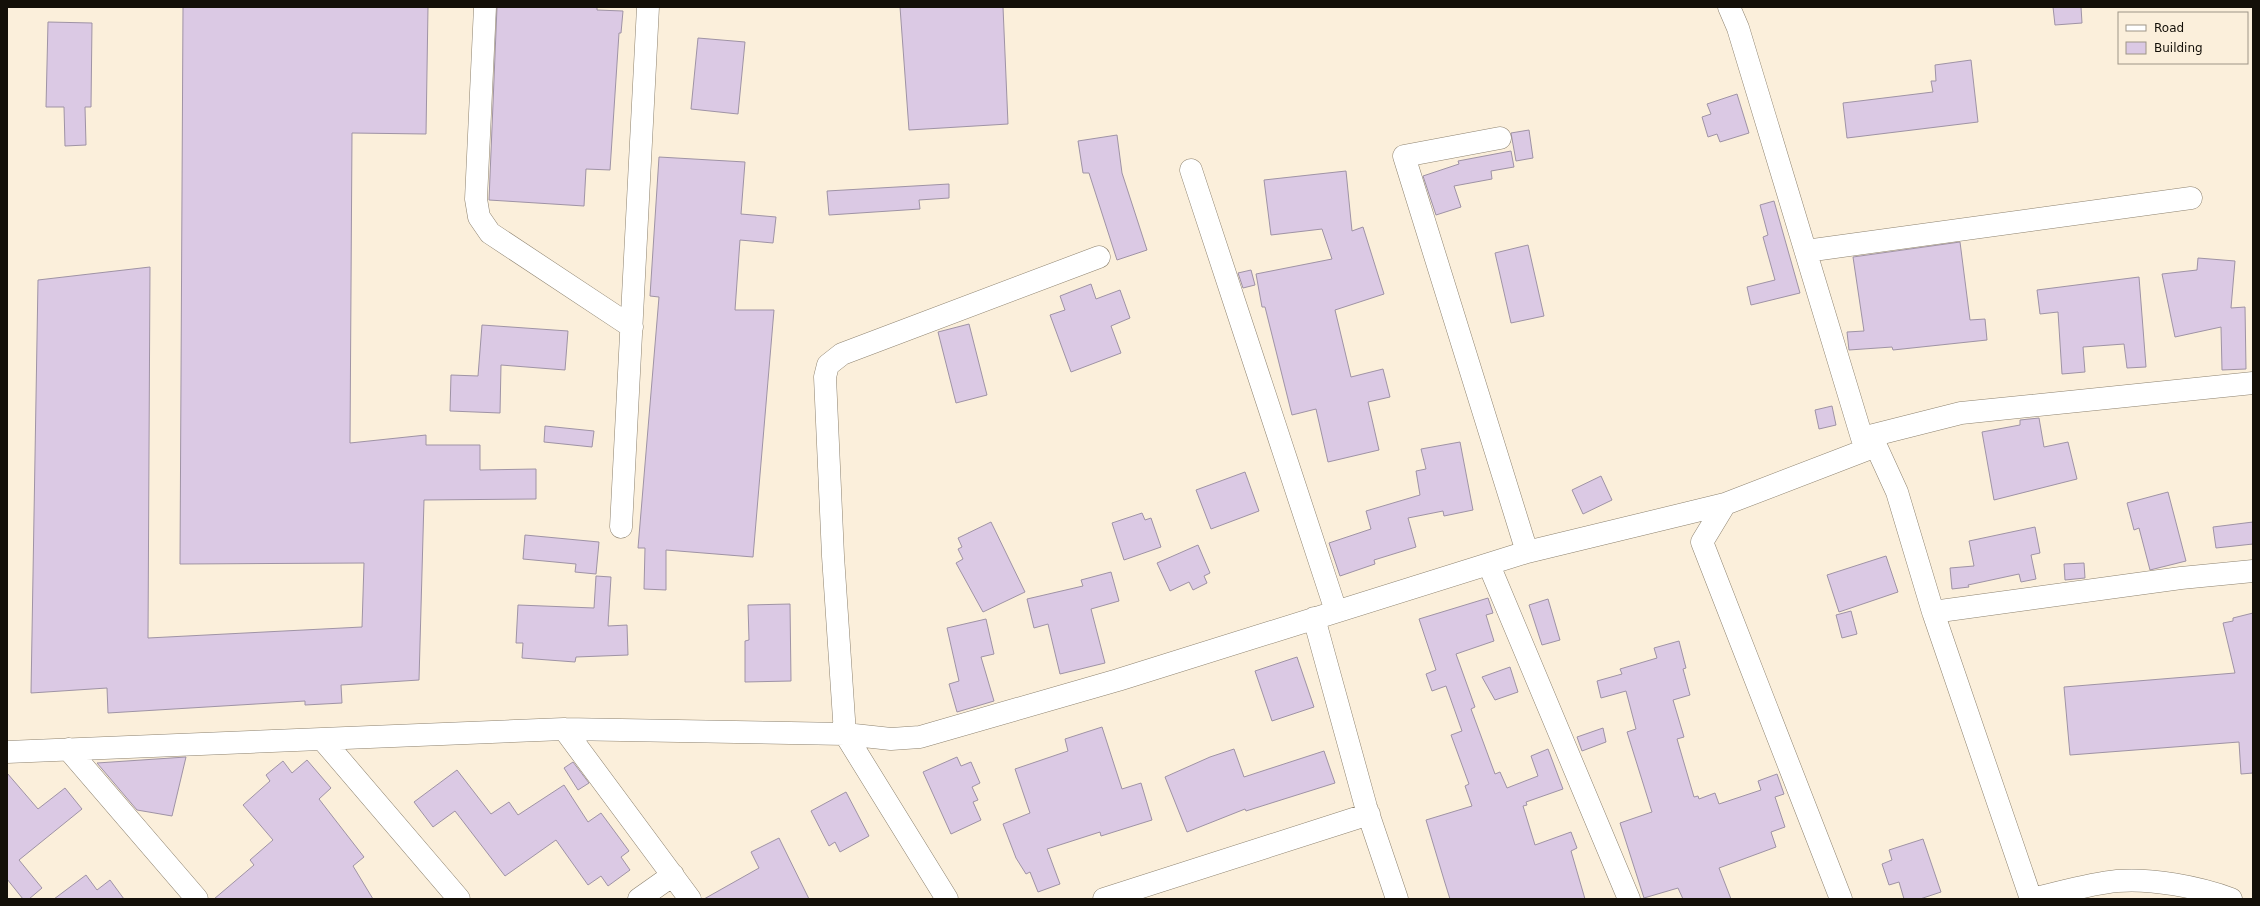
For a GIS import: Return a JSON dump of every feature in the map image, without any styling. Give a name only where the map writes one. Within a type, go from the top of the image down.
[{"type":"street","points":[[484,7],[476,199],[479,217],[490,233],[632,327]]},
{"type":"street","points":[[622,527],[648,7]]},
{"type":"street","points":[[1729,7],[1738,28],[1806,251],[1869,442],[1897,492],[1933,612],[2031,899],[2118,881],[2162,883],[2222,897]]},
{"type":"street","points":[[1500,138],[1404,156],[1527,552]]},
{"type":"street","points":[[1191,170],[1336,611]]},
{"type":"street","points":[[1806,251],[2192,198]]},
{"type":"street","points":[[947,899],[845,734],[833,556],[825,377],[828,365],[842,354],[1099,256]]},
{"type":"street","points":[[7,752],[564,729],[845,734],[891,739],[920,737],[1118,680],[1527,552],[1725,504],[1869,442],[1961,413],[2253,383]]},
{"type":"street","points":[[1725,504],[1702,542],[1841,899]]},
{"type":"street","points":[[1489,565],[1629,899]]},
{"type":"street","points":[[1933,612],[2181,578],[2253,571]]},
{"type":"street","points":[[1314,618],[1368,814],[1397,899]]},
{"type":"street","points":[[564,729],[690,899]]},
{"type":"street","points":[[323,740],[459,899]]},
{"type":"street","points":[[68,749],[197,899]]},
{"type":"street","points":[[1104,899],[1368,814]]},
{"type":"street","points":[[639,899],[673,875]]},
{"type":"building","points":[[183,7],[428,7],[426,134],[352,133],[350,443],[426,435],[426,445],[480,445],[480,470],[536,469],[536,499],[424,500],[419,680],[341,685],[342,703],[305,705],[305,701],[108,713],[107,688],[31,693],[38,280],[150,267],[148,638],[362,627],[364,563],[180,564]]},
{"type":"building","points":[[497,7],[597,7],[597,10],[623,11],[621,33],[619,33],[610,170],[586,169],[584,206],[489,200]]},
{"type":"building","points":[[900,7],[1003,7],[1008,124],[909,130]]},
{"type":"building","points":[[2053,7],[2081,7],[2082,23],[2055,25]]},
{"type":"building","points":[[48,22],[92,23],[91,107],[85,107],[86,145],[65,146],[64,107],[46,107]]},
{"type":"building","points":[[698,38],[745,42],[738,114],[691,109]]},
{"type":"building","points":[[1971,60],[1978,122],[1847,138],[1843,103],[1933,92],[1931,81],[1936,81],[1935,65]]},
{"type":"building","points":[[1737,94],[1749,133],[1720,142],[1717,134],[1708,137],[1702,117],[1711,114],[1707,104]]},
{"type":"building","points":[[1529,130],[1533,158],[1516,161],[1511,133]]},
{"type":"building","points":[[1117,135],[1122,173],[1147,250],[1117,260],[1089,173],[1083,173],[1078,141]]},
{"type":"building","points":[[1511,151],[1514,167],[1491,171],[1492,179],[1454,186],[1461,207],[1436,215],[1423,176],[1459,164],[1458,161]]},
{"type":"building","points":[[659,157],[745,162],[741,214],[776,217],[773,243],[740,240],[735,310],[774,310],[753,557],[666,550],[666,590],[644,589],[645,548],[638,548],[659,297],[650,296]]},
{"type":"building","points":[[1346,171],[1352,231],[1363,227],[1384,294],[1335,310],[1351,377],[1383,369],[1390,397],[1368,402],[1379,450],[1328,462],[1316,409],[1292,415],[1265,307],[1262,307],[1256,274],[1332,259],[1322,229],[1271,235],[1264,180]]},
{"type":"building","points":[[949,184],[949,198],[919,200],[920,209],[829,215],[827,191]]},
{"type":"building","points":[[1774,201],[1800,293],[1751,305],[1747,287],[1775,280],[1763,237],[1768,235],[1760,205]]},
{"type":"building","points":[[1960,242],[1970,320],[1985,319],[1987,340],[1893,350],[1892,347],[1849,350],[1847,332],[1864,331],[1853,257]]},
{"type":"building","points":[[1528,245],[1544,316],[1511,323],[1495,253]]},
{"type":"building","points":[[2198,258],[2235,261],[2231,308],[2245,307],[2246,369],[2222,370],[2221,327],[2175,337],[2162,274],[2197,270]]},
{"type":"building","points":[[1251,270],[1255,285],[1243,288],[1238,273]]},
{"type":"building","points":[[2139,277],[2146,367],[2127,368],[2124,344],[2083,347],[2085,372],[2062,374],[2058,312],[2040,314],[2037,290]]},
{"type":"building","points":[[1091,284],[1096,299],[1120,290],[1130,318],[1111,326],[1121,353],[1071,372],[1050,315],[1065,310],[1060,296]]},
{"type":"building","points":[[969,324],[987,395],[956,403],[938,332]]},
{"type":"building","points":[[482,325],[568,331],[565,370],[501,365],[500,413],[450,411],[451,375],[478,376]]},
{"type":"building","points":[[1832,406],[1836,425],[1819,429],[1815,410]]},
{"type":"building","points":[[2039,418],[2044,447],[2068,442],[2077,479],[1994,500],[1982,432],[2020,425],[2020,420]]},
{"type":"building","points":[[545,426],[594,431],[592,447],[544,442]]},
{"type":"building","points":[[1460,442],[1473,510],[1444,516],[1443,511],[1408,518],[1416,547],[1374,560],[1375,564],[1340,576],[1329,543],[1371,529],[1366,511],[1420,495],[1416,471],[1426,469],[1421,449]]},
{"type":"building","points":[[1245,472],[1259,511],[1211,529],[1196,490]]},
{"type":"building","points":[[1601,476],[1612,500],[1583,514],[1572,490]]},
{"type":"building","points":[[2168,492],[2186,561],[2150,570],[2139,528],[2134,530],[2127,503]]},
{"type":"building","points":[[1142,513],[1145,520],[1151,518],[1161,547],[1124,560],[1112,523]]},
{"type":"building","points":[[991,522],[1025,592],[983,612],[956,563],[963,559],[958,549],[962,547],[958,538]]},
{"type":"building","points":[[2253,522],[2253,544],[2216,548],[2213,527]]},
{"type":"building","points":[[2035,527],[2040,553],[2031,555],[2036,579],[2021,582],[2019,574],[1968,585],[1969,587],[1952,589],[1950,568],[1974,566],[1969,541]]},
{"type":"building","points":[[525,535],[599,542],[596,574],[575,572],[576,564],[523,559]]},
{"type":"building","points":[[1198,545],[1210,573],[1204,576],[1207,583],[1193,590],[1189,582],[1170,591],[1157,563]]},
{"type":"building","points":[[1886,556],[1898,592],[1839,612],[1827,575]]},
{"type":"building","points":[[2084,563],[2085,578],[2065,580],[2064,564]]},
{"type":"building","points":[[1111,572],[1119,601],[1091,609],[1105,663],[1060,674],[1048,624],[1034,628],[1027,599],[1083,586],[1081,580]]},
{"type":"building","points":[[596,576],[611,577],[608,626],[627,625],[628,655],[576,657],[575,662],[522,658],[523,643],[516,643],[518,605],[594,608]]},
{"type":"building","points":[[1488,598],[1493,613],[1486,615],[1494,641],[1456,654],[1475,707],[1471,709],[1495,774],[1500,772],[1507,788],[1538,776],[1531,756],[1548,749],[1563,789],[1526,802],[1527,805],[1523,806],[1535,845],[1571,832],[1577,848],[1571,851],[1585,899],[1450,899],[1426,820],[1472,806],[1465,786],[1469,784],[1451,735],[1462,731],[1446,686],[1432,691],[1426,674],[1436,670],[1419,619]]},
{"type":"building","points":[[1548,599],[1560,640],[1542,645],[1529,605]]},
{"type":"building","points":[[790,604],[791,681],[745,682],[745,641],[749,640],[748,605]]},
{"type":"building","points":[[1851,611],[1857,634],[1842,638],[1836,615]]},
{"type":"building","points":[[2253,613],[2253,773],[2241,774],[2239,742],[2070,755],[2064,687],[2235,673],[2223,623],[2233,621],[2233,618]]},
{"type":"building","points":[[986,619],[994,654],[981,657],[994,701],[957,712],[949,684],[959,681],[947,628]]},
{"type":"building","points":[[1679,641],[1686,668],[1683,669],[1690,695],[1673,700],[1684,737],[1677,739],[1694,797],[1698,796],[1699,799],[1715,793],[1719,804],[1761,790],[1758,781],[1777,774],[1784,794],[1775,797],[1785,827],[1771,832],[1776,847],[1719,868],[1731,899],[1683,899],[1678,888],[1644,898],[1620,823],[1652,812],[1627,732],[1636,729],[1626,691],[1601,698],[1597,681],[1622,674],[1620,669],[1657,658],[1654,648]]},
{"type":"building","points":[[1297,657],[1314,707],[1272,721],[1255,671]]},
{"type":"building","points":[[1510,667],[1518,692],[1495,700],[1482,677]]},
{"type":"building","points":[[1102,727],[1122,789],[1141,783],[1152,820],[1101,836],[1100,832],[1047,849],[1060,884],[1038,892],[1030,872],[1026,874],[1016,858],[1003,824],[1030,813],[1015,769],[1068,751],[1065,739]]},
{"type":"building","points":[[1603,728],[1606,742],[1582,751],[1577,737]]},
{"type":"building","points":[[1234,749],[1244,777],[1324,751],[1335,783],[1246,811],[1245,809],[1187,832],[1165,777],[1210,757]]},
{"type":"building","points":[[186,757],[172,816],[137,810],[97,763]]},
{"type":"building","points":[[957,757],[961,766],[971,762],[980,783],[972,787],[978,800],[973,802],[981,820],[951,834],[923,772]]},
{"type":"building","points":[[307,760],[331,788],[319,799],[364,857],[353,866],[373,899],[214,899],[254,865],[250,860],[273,840],[243,805],[270,781],[266,775],[283,761],[292,773]]},
{"type":"building","points":[[573,762],[589,783],[578,790],[564,768]]},
{"type":"building","points":[[457,770],[491,814],[509,802],[518,815],[564,785],[588,822],[601,813],[629,851],[621,857],[630,870],[608,886],[601,876],[588,885],[556,840],[505,876],[455,811],[433,827],[414,802]]},
{"type":"building","points":[[7,773],[38,809],[65,788],[82,809],[19,860],[42,888],[29,899],[23,899],[7,879]]},
{"type":"building","points":[[846,792],[869,836],[840,852],[835,842],[829,846],[811,811]]},
{"type":"building","points":[[779,838],[809,899],[704,899],[759,868],[751,852]]},
{"type":"building","points":[[1923,839],[1941,892],[1920,899],[1904,899],[1899,882],[1889,885],[1882,864],[1892,860],[1889,850]]},
{"type":"building","points":[[86,875],[97,890],[110,880],[124,899],[54,899]]}]
